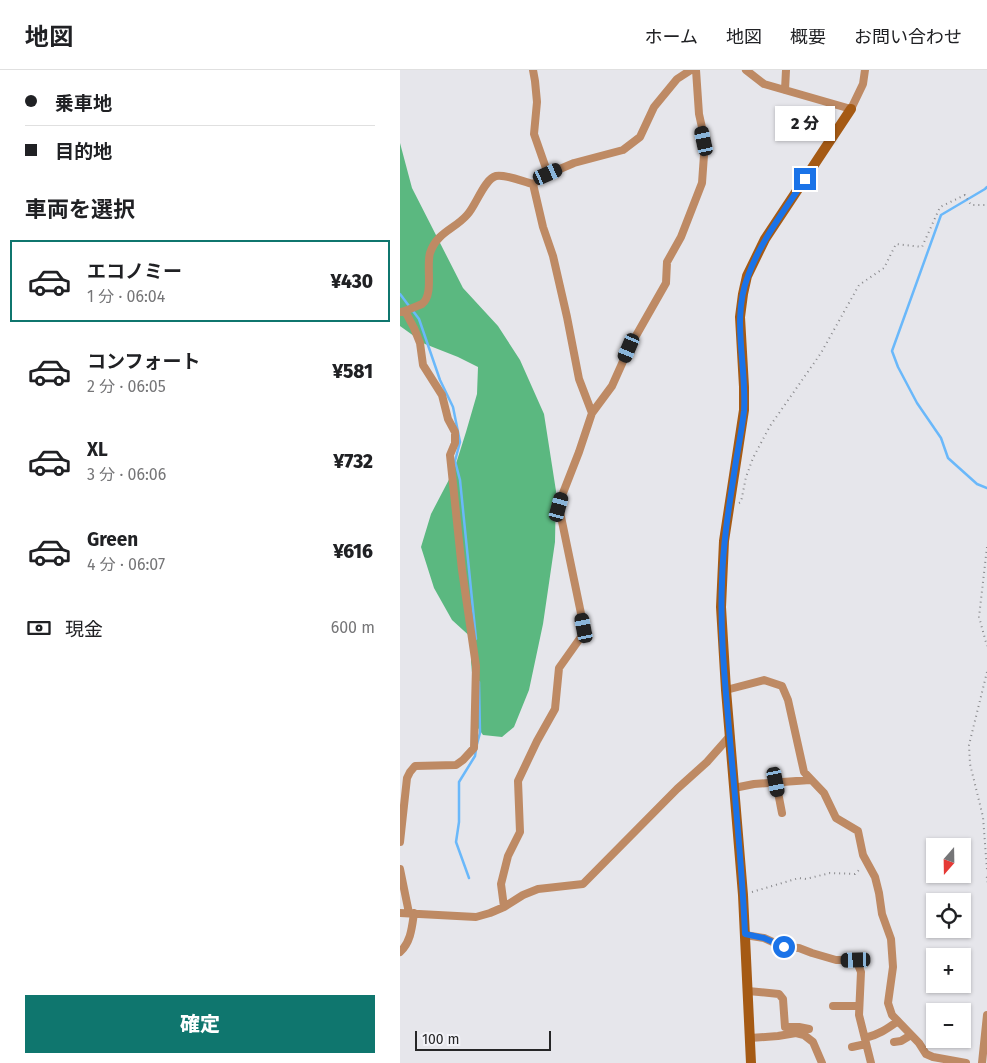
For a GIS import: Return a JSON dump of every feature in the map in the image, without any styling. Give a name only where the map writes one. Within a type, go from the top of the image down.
[{"type":"street","points":[[533,70],[536,81],[534,134],[548,174]]},
{"type":"street","points":[[400,842],[407,778],[410,772],[415,766],[456,765],[474,748],[476,666],[462,570],[450,455],[456,443],[455,432],[448,419],[442,395],[423,366],[420,343],[404,311],[422,303],[429,291],[428,266],[431,252],[442,234],[468,215],[490,179],[496,176],[508,177],[533,184],[548,174],[574,163],[623,150],[640,137],[654,107],[677,79],[691,70]]},
{"type":"street","points":[[504,907],[501,884],[508,856],[520,832],[518,781],[555,709],[560,668],[581,637],[584,628],[559,507],[592,413],[612,386],[629,348],[666,283],[667,262],[681,237],[702,183],[704,141],[699,114],[696,70]]},
{"type":"street","points":[[746,70],[764,84],[851,109]]},
{"type":"street","points":[[785,90],[786,70]]},
{"type":"street","points":[[751,1063],[743,895],[721,607],[724,541],[744,410],[740,317],[742,294],[747,276],[766,240],[851,109],[863,84],[866,70]]},
{"type":"street","points":[[533,184],[559,282],[579,379],[592,413]]},
{"type":"street","points":[[726,690],[764,680],[782,686],[788,700],[804,772],[824,793],[836,818],[858,831],[863,855],[875,877],[882,914],[891,939],[893,968],[888,1003],[892,1015],[919,1043],[926,1054],[961,1063]]},
{"type":"street","points":[[400,913],[476,916],[504,907],[523,895],[538,889],[583,884],[707,762],[730,736]]},
{"type":"street","points":[[734,788],[754,784],[810,780]]},
{"type":"street","points":[[776,782],[782,813]]},
{"type":"street","points":[[400,869],[411,913],[412,931],[405,947],[400,952]]},
{"type":"street","points":[[745,934],[764,938],[784,947],[799,948],[836,960],[856,960],[861,972],[859,1015],[871,1063]]},
{"type":"street","points":[[748,991],[779,994],[783,998],[785,1027],[809,1029]]},
{"type":"street","points":[[833,1006],[859,1006]]},
{"type":"street","points":[[982,1063],[987,1015]]},
{"type":"street","points":[[852,1047],[866,1041],[898,1021]]},
{"type":"street","points":[[750,1038],[796,1033],[804,1035],[813,1042],[822,1063]]},
{"type":"street","points":[[894,1042],[902,1041],[911,1035]]},
{"type":"path","points":[[728,510],[740,502],[753,458],[766,434],[821,353],[859,285],[884,268],[896,244],[922,247],[940,207],[965,195],[971,205],[987,205]]},
{"type":"path","points":[[987,547],[979,617],[987,646]]},
{"type":"path","points":[[987,672],[969,745],[970,764],[983,817],[987,870]]},
{"type":"path","points":[[743,895],[799,878],[806,879],[830,873],[855,874],[866,862]]},
{"type":"path","points":[[987,877],[987,882]]},
{"type":"green space","points":[[400,143],[412,188],[463,288],[498,326],[520,360],[544,414],[556,491],[555,542],[543,624],[529,690],[514,727],[502,737],[483,735],[473,721],[474,696],[471,661],[474,640],[452,620],[434,588],[421,547],[431,514],[454,470],[477,394],[478,367],[425,344],[400,326]]},
{"type":"waterway","points":[[987,187],[941,215],[892,351],[898,367],[917,403],[941,438],[948,458],[977,484],[987,488]]},
{"type":"waterway","points":[[400,294],[409,306]]},
{"type":"waterway","points":[[413,311],[419,319],[440,380],[453,407],[460,442],[455,461],[460,480],[476,639]]},
{"type":"waterway","points":[[477,744],[480,733],[479,682]]},
{"type":"waterway","points":[[469,878],[456,842],[459,822],[459,782],[475,756],[476,749]]},
{"type":"route","points":[[784,947],[764,938],[745,934],[721,607],[724,541],[744,410],[740,317],[742,294],[747,276],[755,259],[805,179]]}]
